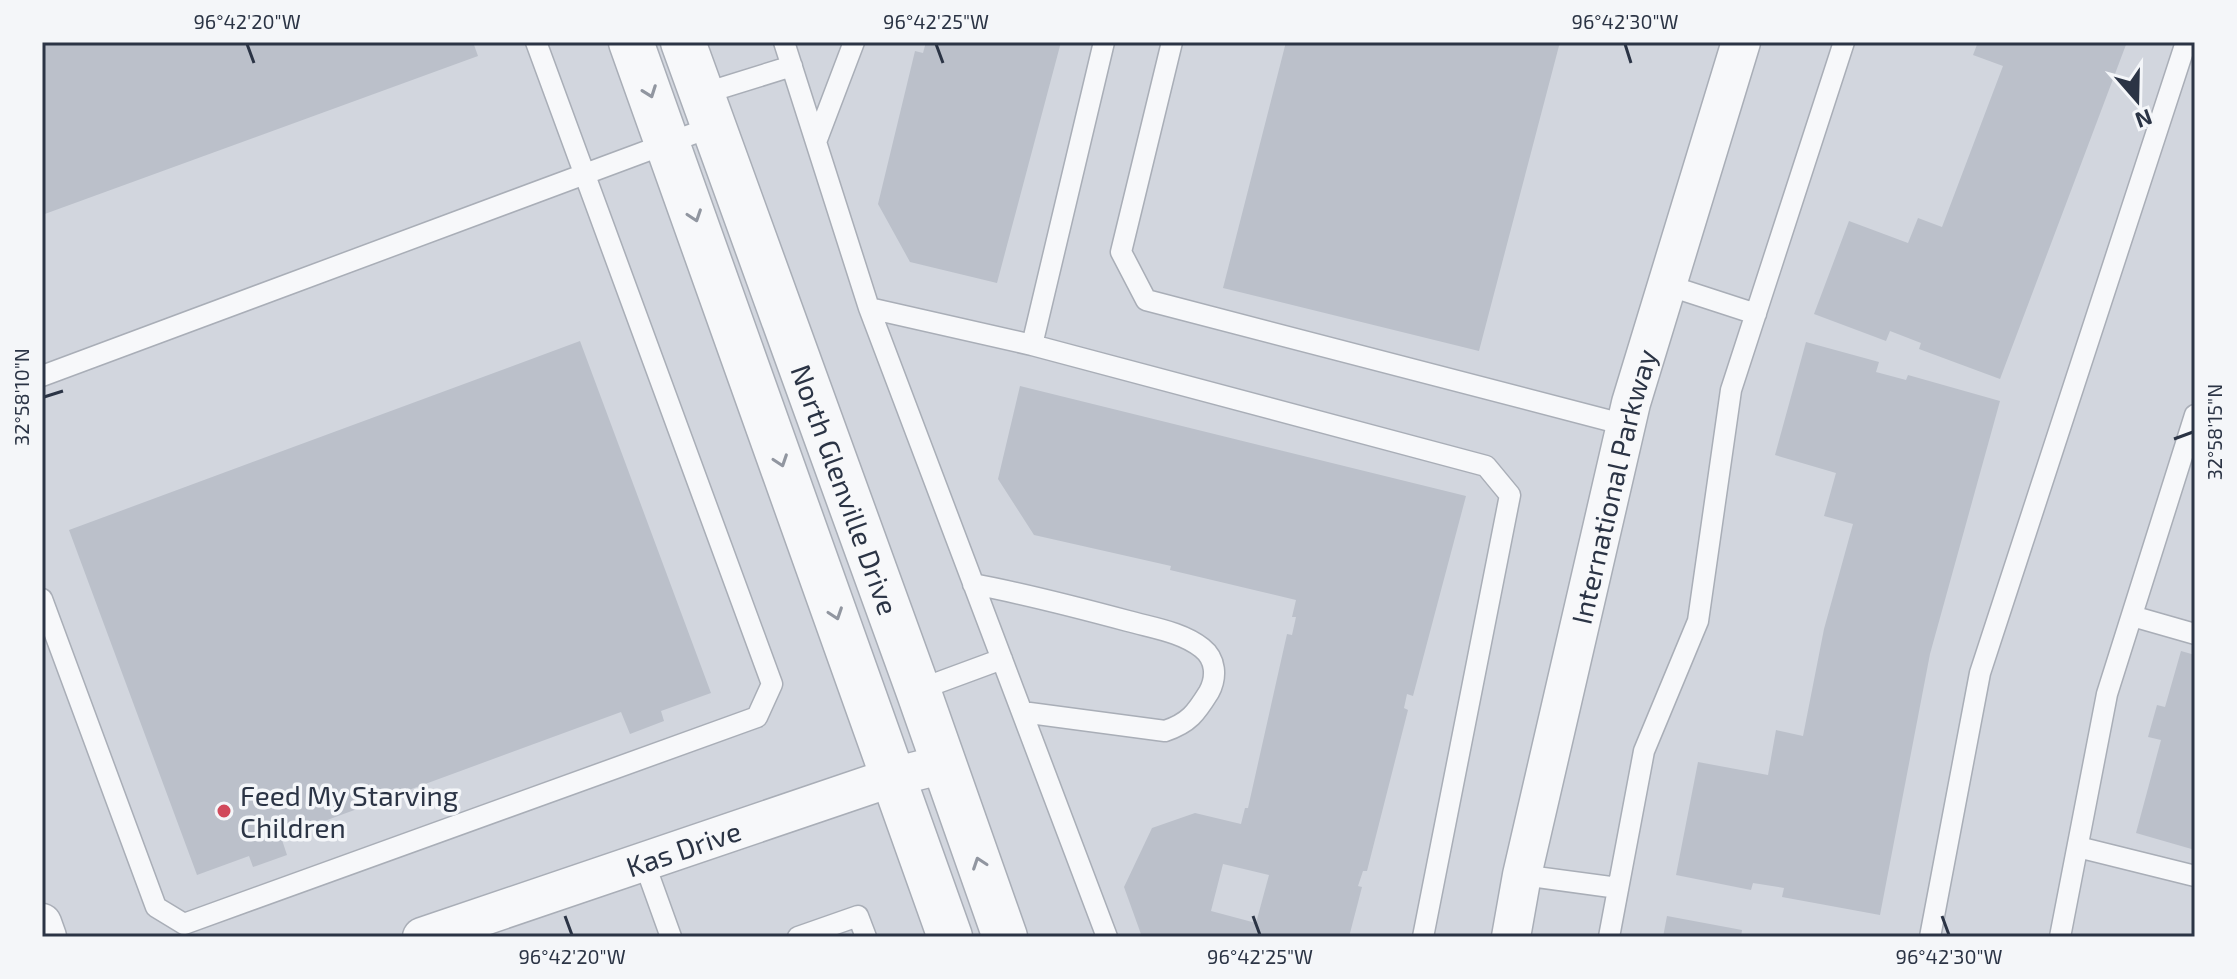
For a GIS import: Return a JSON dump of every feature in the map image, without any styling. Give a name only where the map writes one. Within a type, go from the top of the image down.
[{"type":"street","name":"North Glenville Drive","points":[[631,42],[950,937]]},
{"type":"street","name":"North Glenville Drive","points":[[683,42],[1005,937]]},
{"type":"street","name":"International Parkway","points":[[1511,937],[1522,875],[1626,425],[1741,42]]},
{"type":"street","name":"Kas Drive","points":[[422,937],[893,777],[944,764]]},
{"type":"street","points":[[42,923],[47,937]]},
{"type":"lane","points":[[42,599],[156,907],[184,924],[757,717],[772,684],[536,42]]},
{"type":"lane","points":[[784,42],[869,308],[1107,937]]},
{"type":"lane","points":[[816,142],[854,42]]},
{"type":"lane","points":[[1032,345],[1104,42]]},
{"type":"lane","points":[[1172,42],[1121,252],[1146,300],[1626,425]]},
{"type":"lane","points":[[1609,937],[1644,751],[1698,621],[1731,390],[1844,42]]},
{"type":"lane","points":[[1930,937],[1980,673],[2186,42]]},
{"type":"lane","points":[[42,376],[669,142],[708,110],[792,66]]},
{"type":"lane","points":[[1667,285],[1756,314]]},
{"type":"lane","points":[[869,308],[1032,345],[1486,466],[1510,495],[1423,937]]},
{"type":"lane","points":[[2060,937],[2107,694],[2195,415]]},
{"type":"lane","points":[[973,584],[1035,596],[1180,635],[1204,649],[1214,663],[1214,683],[1201,706],[1183,725],[1165,731],[1022,712]]},
{"type":"lane","points":[[2132,616],[2195,634]]},
{"type":"lane","points":[[918,690],[1002,659]]},
{"type":"lane","points":[[2078,847],[2195,876]]},
{"type":"lane","points":[[644,862],[671,937]]},
{"type":"lane","points":[[1522,875],[1618,888]]},
{"type":"lane","points":[[798,937],[858,916],[866,937]]},
{"type":"shaded area","points":[[42,42],[2195,42],[2195,937],[42,937]]},
{"type":"building","points":[[42,42],[473,42],[478,56],[42,215]]},
{"type":"building","points":[[926,42],[1061,42],[997,283],[910,262],[878,204],[915,51],[923,53]]},
{"type":"building","points":[[1286,42],[1560,42],[1479,351],[1223,288]]},
{"type":"building","points":[[1978,42],[2127,42],[2000,379],[1919,349],[1921,343],[1890,331],[1886,341],[1814,314],[1849,221],[1908,243],[1918,218],[1942,227],[2003,66],[1973,55]]},
{"type":"building","points":[[580,341],[711,693],[661,711],[664,721],[630,734],[621,712],[281,837],[287,855],[253,867],[249,856],[197,875],[69,530]]},
{"type":"building","points":[[1806,342],[1879,362],[1876,372],[1906,380],[1908,375],[2000,401],[1930,654],[1880,915],[1782,897],[1784,888],[1753,883],[1751,890],[1676,875],[1698,762],[1768,775],[1776,730],[1803,736],[1824,629],[1853,524],[1824,516],[1836,473],[1775,455]]},
{"type":"building","points":[[1020,386],[1466,496],[1413,696],[1407,694],[1404,708],[1408,710],[1367,871],[1363,871],[1358,886],[1362,887],[1349,937],[1142,937],[1124,887],[1152,828],[1195,813],[1241,824],[1245,808],[1248,808],[1287,634],[1292,635],[1296,600],[1170,570],[1171,566],[1034,535],[998,479]],"holes":[[[1223,864],[1269,875],[1256,923],[1211,911]]]},
{"type":"building","points":[[2181,651],[2195,655],[2195,850],[2136,833],[2161,740],[2148,737],[2157,705],[2165,707]]},
{"type":"building","points":[[1667,916],[1742,930],[1741,937],[1663,937]]},
{"type":"place","name":"Feed My Starving Children","points":[[224,811]]}]
